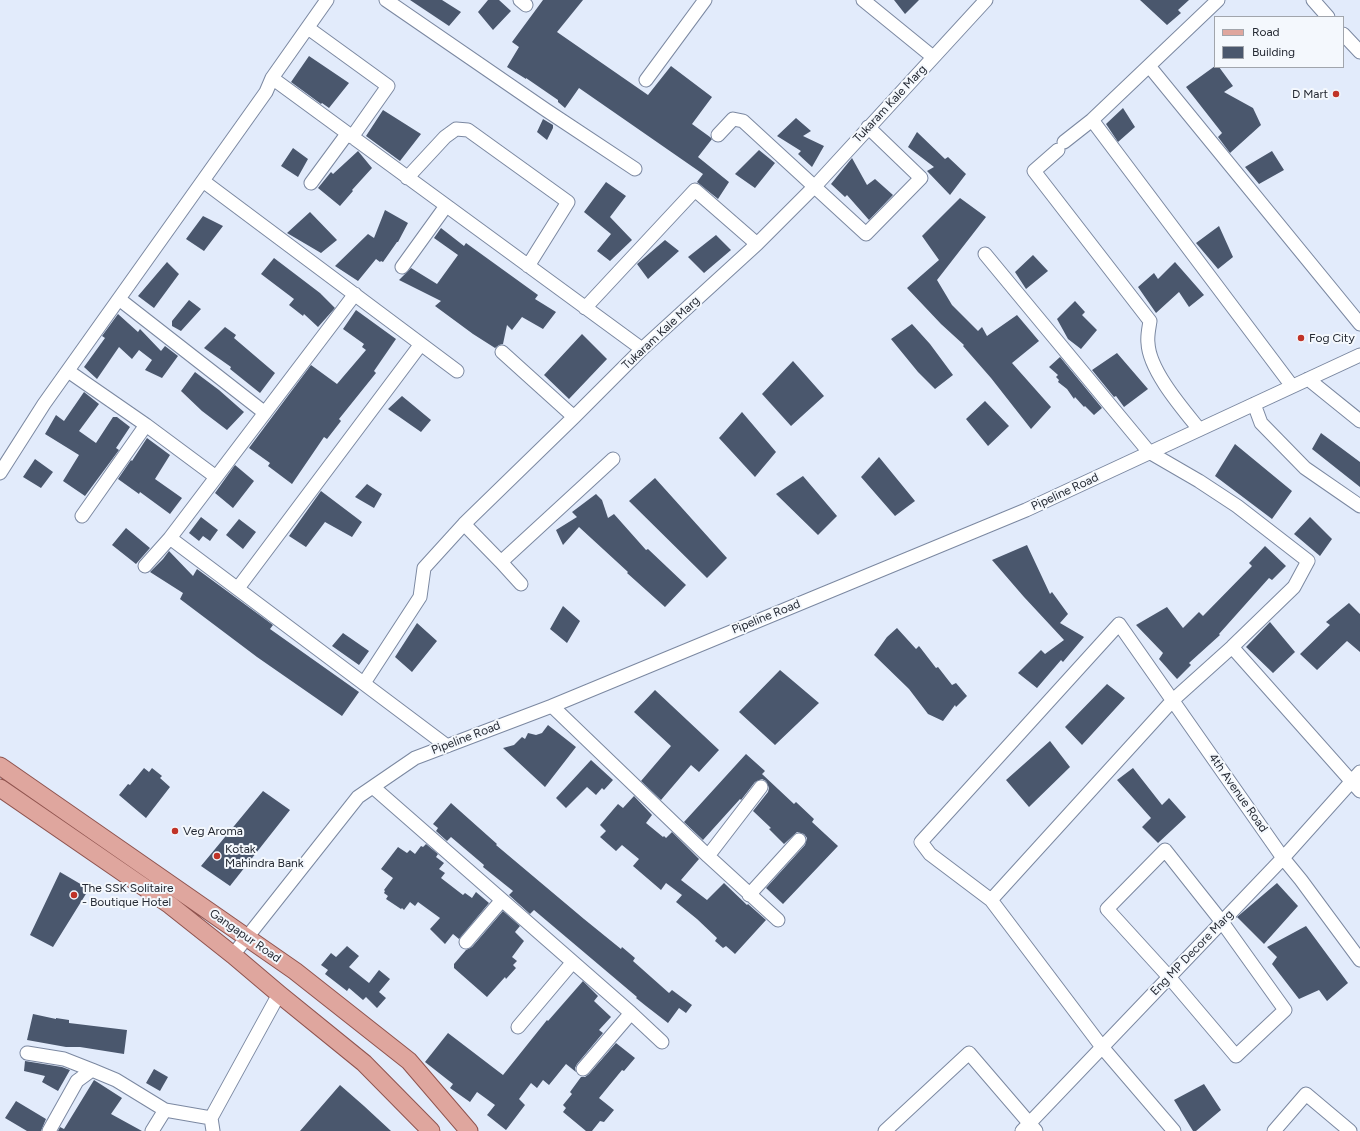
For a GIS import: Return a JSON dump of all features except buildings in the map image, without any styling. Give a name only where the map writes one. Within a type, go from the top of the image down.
[{"type":"main road","name":"Gangapur Road","points":[[0,766],[295,970],[409,1061],[469,1131]]},
{"type":"main road","name":"Gangapur Road","points":[[0,788],[170,905],[233,955],[364,1063],[431,1131]]},
{"type":"street","points":[[0,473],[44,404],[266,92],[272,78],[328,0]]},
{"type":"street","points":[[386,0],[546,110],[635,168]]},
{"type":"street","points":[[646,80],[705,0]]},
{"type":"street","points":[[863,0],[933,57]]},
{"type":"street","name":"Tukaram Kale Marg","points":[[364,683],[420,597],[424,568],[464,524],[574,418],[642,349],[757,244],[814,186],[986,0]]},
{"type":"street","points":[[1199,429],[1171,393],[1150,358],[1148,343],[1150,321],[1034,171],[1092,120],[1218,0]]},
{"type":"street","points":[[1313,0],[1327,16]]},
{"type":"street","points":[[308,28],[388,86],[311,184]]},
{"type":"street","points":[[1344,35],[1360,52]]},
{"type":"street","points":[[1149,66],[1360,324]]},
{"type":"street","points":[[272,78],[642,349]]},
{"type":"street","points":[[718,135],[733,119],[743,121],[866,234],[921,178],[868,127]]},
{"type":"street","points":[[1092,120],[1292,386]]},
{"type":"street","points":[[407,178],[445,137],[456,129],[468,130],[568,202],[528,266]]},
{"type":"street","points":[[203,181],[457,371]]},
{"type":"street","points":[[585,308],[695,190],[757,244]]},
{"type":"street","points":[[402,267],[446,206]]},
{"type":"street","points":[[985,254],[1149,452],[1200,481],[1237,506],[1308,561],[1294,587],[1232,647],[1173,700],[991,900],[1102,1047],[1174,1131]]},
{"type":"street","points":[[145,566],[170,538],[355,294]]},
{"type":"street","points":[[119,299],[265,413]]},
{"type":"street","points":[[238,588],[421,344]]},
{"type":"street","points":[[502,352],[574,418]]},
{"type":"street","name":"Pipeline Road","points":[[233,955],[358,797],[415,758],[552,706],[1026,510],[1360,355]]},
{"type":"street","points":[[68,371],[146,425],[216,477]]},
{"type":"street","points":[[1308,379],[1360,421]]},
{"type":"street","points":[[1254,404],[1261,423],[1305,468],[1360,506]]},
{"type":"street","points":[[82,516],[146,425]]},
{"type":"street","points":[[501,562],[613,459]]},
{"type":"street","points":[[464,524],[521,584]]},
{"type":"street","points":[[170,538],[447,746]]},
{"type":"street","name":"4th Avenue Road","points":[[991,900],[930,854],[920,842],[1119,624],[1283,858],[1360,960]]},
{"type":"street","points":[[1232,647],[1355,787]]},
{"type":"street","points":[[552,706],[749,895],[778,920]]},
{"type":"street","name":"Eng MP Decore Marg","points":[[1030,1129],[1102,1047],[1283,858],[1355,787],[1360,772]]},
{"type":"street","points":[[373,787],[572,963],[631,1013],[662,1042]]},
{"type":"street","points":[[708,856],[761,787]]},
{"type":"street","points":[[749,895],[799,840]]},
{"type":"street","points":[[1165,850],[1222,922],[1285,1010],[1236,1056],[1169,977],[1107,909],[1165,850]]},
{"type":"street","points":[[466,942],[502,900]]},
{"type":"street","points":[[518,1027],[572,963]]},
{"type":"street","points":[[27,1053],[64,1059],[116,1080],[164,1110],[212,1125],[279,994]]},
{"type":"street","points":[[583,1069],[631,1013]]},
{"type":"street","points":[[885,1131],[969,1053],[1030,1129]]},
{"type":"street","points":[[49,1131],[77,1081],[92,1070]]},
{"type":"street","points":[[1274,1131],[1306,1094],[1350,1131]]},
{"type":"street","points":[[152,1131],[164,1110]]},
{"type":"place","name":"D Mart","points":[[1336,94]]},
{"type":"place","name":"Fog City","points":[[1301,338]]},
{"type":"place","name":"Veg Aroma","points":[[175,831]]},
{"type":"place","name":"Kotak Mahindra Bank","points":[[217,856]]},
{"type":"place","name":"The SSK Solitaire - Boutique Hotel","points":[[74,895]]}]
